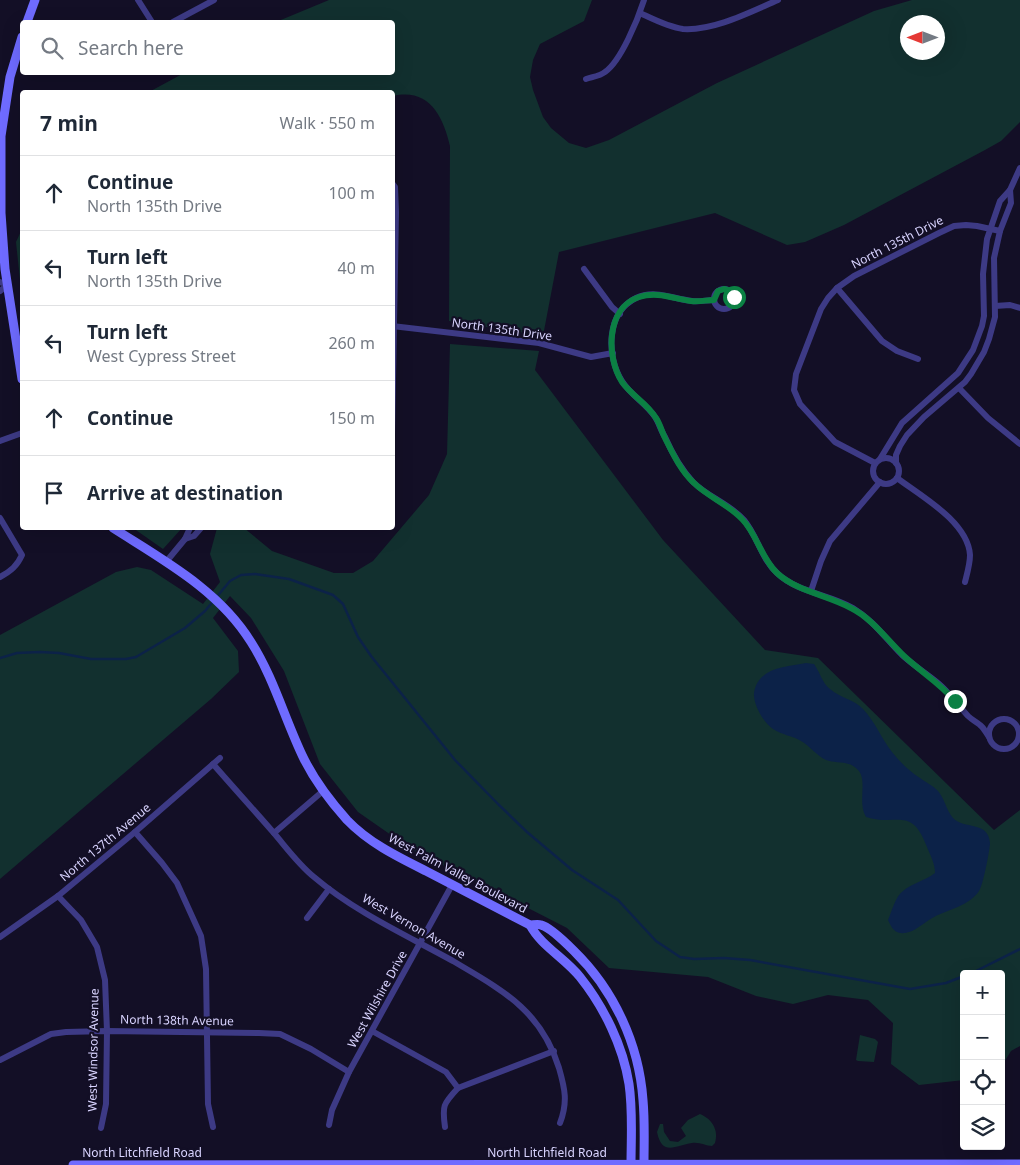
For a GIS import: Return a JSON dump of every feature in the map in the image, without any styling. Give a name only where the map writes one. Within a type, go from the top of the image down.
[{"type":"street","points":[[28,20],[35,0]]},
{"type":"street","points":[[138,0],[151,20]]},
{"type":"street","points":[[177,20],[214,0]]},
{"type":"street","points":[[586,80],[604,72],[619,56],[640,13],[644,0]]},
{"type":"street","points":[[640,13],[661,23],[682,29],[700,28],[736,18],[778,0]]},
{"type":"street","points":[[20,44],[10,77],[1,136],[1,214],[5,269],[4,284],[20,368]]},
{"type":"street","points":[[1010,190],[1011,203],[1000,231],[994,264],[995,306],[992,330],[984,352],[972,374],[907,435],[896,455],[899,472],[897,478],[891,483],[880,482],[875,478],[873,472],[902,423],[952,379],[966,363],[973,350],[984,316],[982,274],[987,239],[1000,201],[1010,190],[1020,168]]},
{"type":"street","points":[[395,187],[395,269]]},
{"type":"street","name":"North 135th Drive","points":[[878,461],[836,442],[800,404],[794,390],[796,374],[821,309],[838,288],[854,276],[954,226],[966,225],[1000,231]]},
{"type":"street","points":[[584,269],[612,307],[620,314]]},
{"type":"street","points":[[0,292],[4,284]]},
{"type":"street","points":[[838,288],[882,342],[897,351],[918,359]]},
{"type":"street","points":[[714,300],[694,302],[667,295],[651,294],[638,297],[626,304],[613,330],[611,343],[614,360],[622,381],[656,418],[664,438],[683,470],[707,494],[743,520],[750,529],[768,564],[777,573],[803,590],[841,602],[864,616],[907,659],[939,684],[970,718],[980,725],[994,746],[1003,749],[1012,747],[1018,739],[1018,729],[1011,721],[1001,719],[994,723],[980,725]]},
{"type":"street","points":[[995,306],[1010,305],[1020,308]]},
{"type":"street","name":"North 135th Drive","points":[[395,326],[539,343],[591,357],[613,353]]},
{"type":"street","points":[[959,388],[982,413],[1020,444]]},
{"type":"street","points":[[0,442],[20,434]]},
{"type":"street","points":[[878,461],[887,458],[896,463]]},
{"type":"street","points":[[897,478],[947,516],[958,527],[968,545],[970,557],[965,582]]},
{"type":"street","points":[[811,591],[830,541],[880,482]]},
{"type":"street","points":[[0,518],[22,555],[10,572],[0,577]]},
{"type":"street","name":"West Palm Valley Boulevard","points":[[116,530],[166,562],[224,606],[262,660],[303,758],[323,791],[348,821],[389,852],[530,925],[542,925],[579,956],[600,982],[618,1012],[632,1044],[644,1101],[644,1165]]},
{"type":"street","points":[[166,562],[185,539],[189,530]]},
{"type":"street","points":[[185,539],[194,536],[199,530]]},
{"type":"street","points":[[989,737],[990,729],[994,723]]},
{"type":"street","name":"North 137th Avenue","points":[[0,937],[58,896],[220,758]]},
{"type":"street","name":"West Vernon Avenue","points":[[213,764],[313,876],[329,889],[344,900],[499,988],[535,1020],[554,1051],[566,1097],[565,1110],[560,1123]]},
{"type":"street","points":[[274,833],[323,791]]},
{"type":"street","points":[[135,832],[177,883],[201,936],[206,969],[208,1104],[213,1127]]},
{"type":"street","name":"West Wilshire Drive","points":[[329,1126],[332,1110],[349,1072],[422,943],[452,885]]},
{"type":"street","points":[[307,918],[329,889]]},
{"type":"street","name":"West Windsor Avenue","points":[[58,896],[81,920],[97,947],[105,980],[107,1031],[106,1104],[101,1128]]},
{"type":"street","name":"West Palm Valley Boulevard","points":[[530,925],[535,936],[561,957],[579,975],[607,1018],[629,1083],[631,1165]]},
{"type":"street","points":[[607,1018],[618,1012]]},
{"type":"street","points":[[372,1031],[446,1072],[458,1088]]},
{"type":"street","name":"North 138th Avenue","points":[[0,1060],[51,1034],[66,1032],[280,1034],[311,1049],[349,1072]]},
{"type":"street","points":[[445,1127],[442,1110],[447,1100],[458,1088],[554,1051]]},
{"type":"street","name":"North Litchfield Road","points":[[73,1165],[1020,1164]]},
{"type":"green space","points":[[329,0],[592,0],[584,21],[540,44],[533,60],[530,77],[543,117],[551,128],[569,143],[586,148],[609,140],[717,83],[874,11],[912,0],[1020,0],[1020,122],[1001,141],[844,225],[805,242],[787,245],[715,213],[559,252],[543,336],[449,321],[450,146],[443,124],[432,107],[425,100],[416,96],[395,96],[395,90],[153,90],[180,75],[395,75],[395,20],[281,20]]},
{"type":"green space","points":[[20,233],[20,280],[16,242]]},
{"type":"green space","points":[[450,344],[539,351],[535,370],[663,540],[765,650],[818,658],[994,830],[1020,810],[1020,1046],[1011,1051],[1005,1061],[1005,970],[960,970],[960,1080],[919,1085],[891,1064],[893,1023],[868,1000],[828,995],[793,1004],[756,996],[708,977],[609,968],[567,928],[414,851],[358,812],[320,764],[284,671],[251,618],[230,596],[213,618],[238,651],[239,672],[211,699],[0,879],[0,635],[116,572],[137,567],[151,570],[203,604],[220,582],[210,554],[216,530],[246,530],[272,551],[334,573],[353,573],[373,561],[429,495],[447,454]]},
{"type":"green space","points":[[136,530],[180,530],[163,549]]},
{"type":"green space","points":[[860,1035],[875,1039],[878,1042],[874,1062],[856,1060]]},
{"type":"green space","points":[[700,1114],[714,1126],[716,1138],[712,1146],[695,1143],[670,1148],[662,1145],[657,1132],[660,1124],[663,1124],[664,1132],[670,1141],[678,1142],[686,1136],[681,1128],[688,1120]]},
{"type":"water","points":[[806,663],[814,664],[825,684],[830,689],[863,709],[898,759],[938,791],[953,818],[958,822],[985,831],[990,843],[986,867],[979,891],[970,900],[934,917],[912,931],[902,933],[893,928],[888,920],[900,894],[910,886],[935,873],[932,859],[921,834],[909,822],[866,817],[862,805],[861,774],[858,770],[847,763],[826,760],[801,741],[773,729],[763,718],[755,703],[754,693],[757,684],[767,673],[782,667]]},
{"type":"waterway","points":[[0,658],[17,653],[40,652],[59,653],[91,659],[126,659],[136,657],[185,628],[205,611],[230,581],[241,575],[255,574],[289,579],[333,595],[343,604],[358,637],[371,656],[455,760],[527,832],[572,870],[618,900],[656,941],[680,957],[750,960],[910,989],[946,983],[960,978]]},
{"type":"waterway","points":[[978,970],[1020,949]]},
{"type":"route","points":[[734,297],[728,289],[721,289],[714,297],[714,300],[694,302],[667,295],[651,294],[638,297],[626,304],[617,317],[611,343],[616,370],[622,381],[656,418],[664,438],[683,470],[707,494],[735,512],[743,520],[750,529],[768,564],[777,573],[803,590],[827,596],[864,616],[911,663],[939,684],[955,701]]}]
